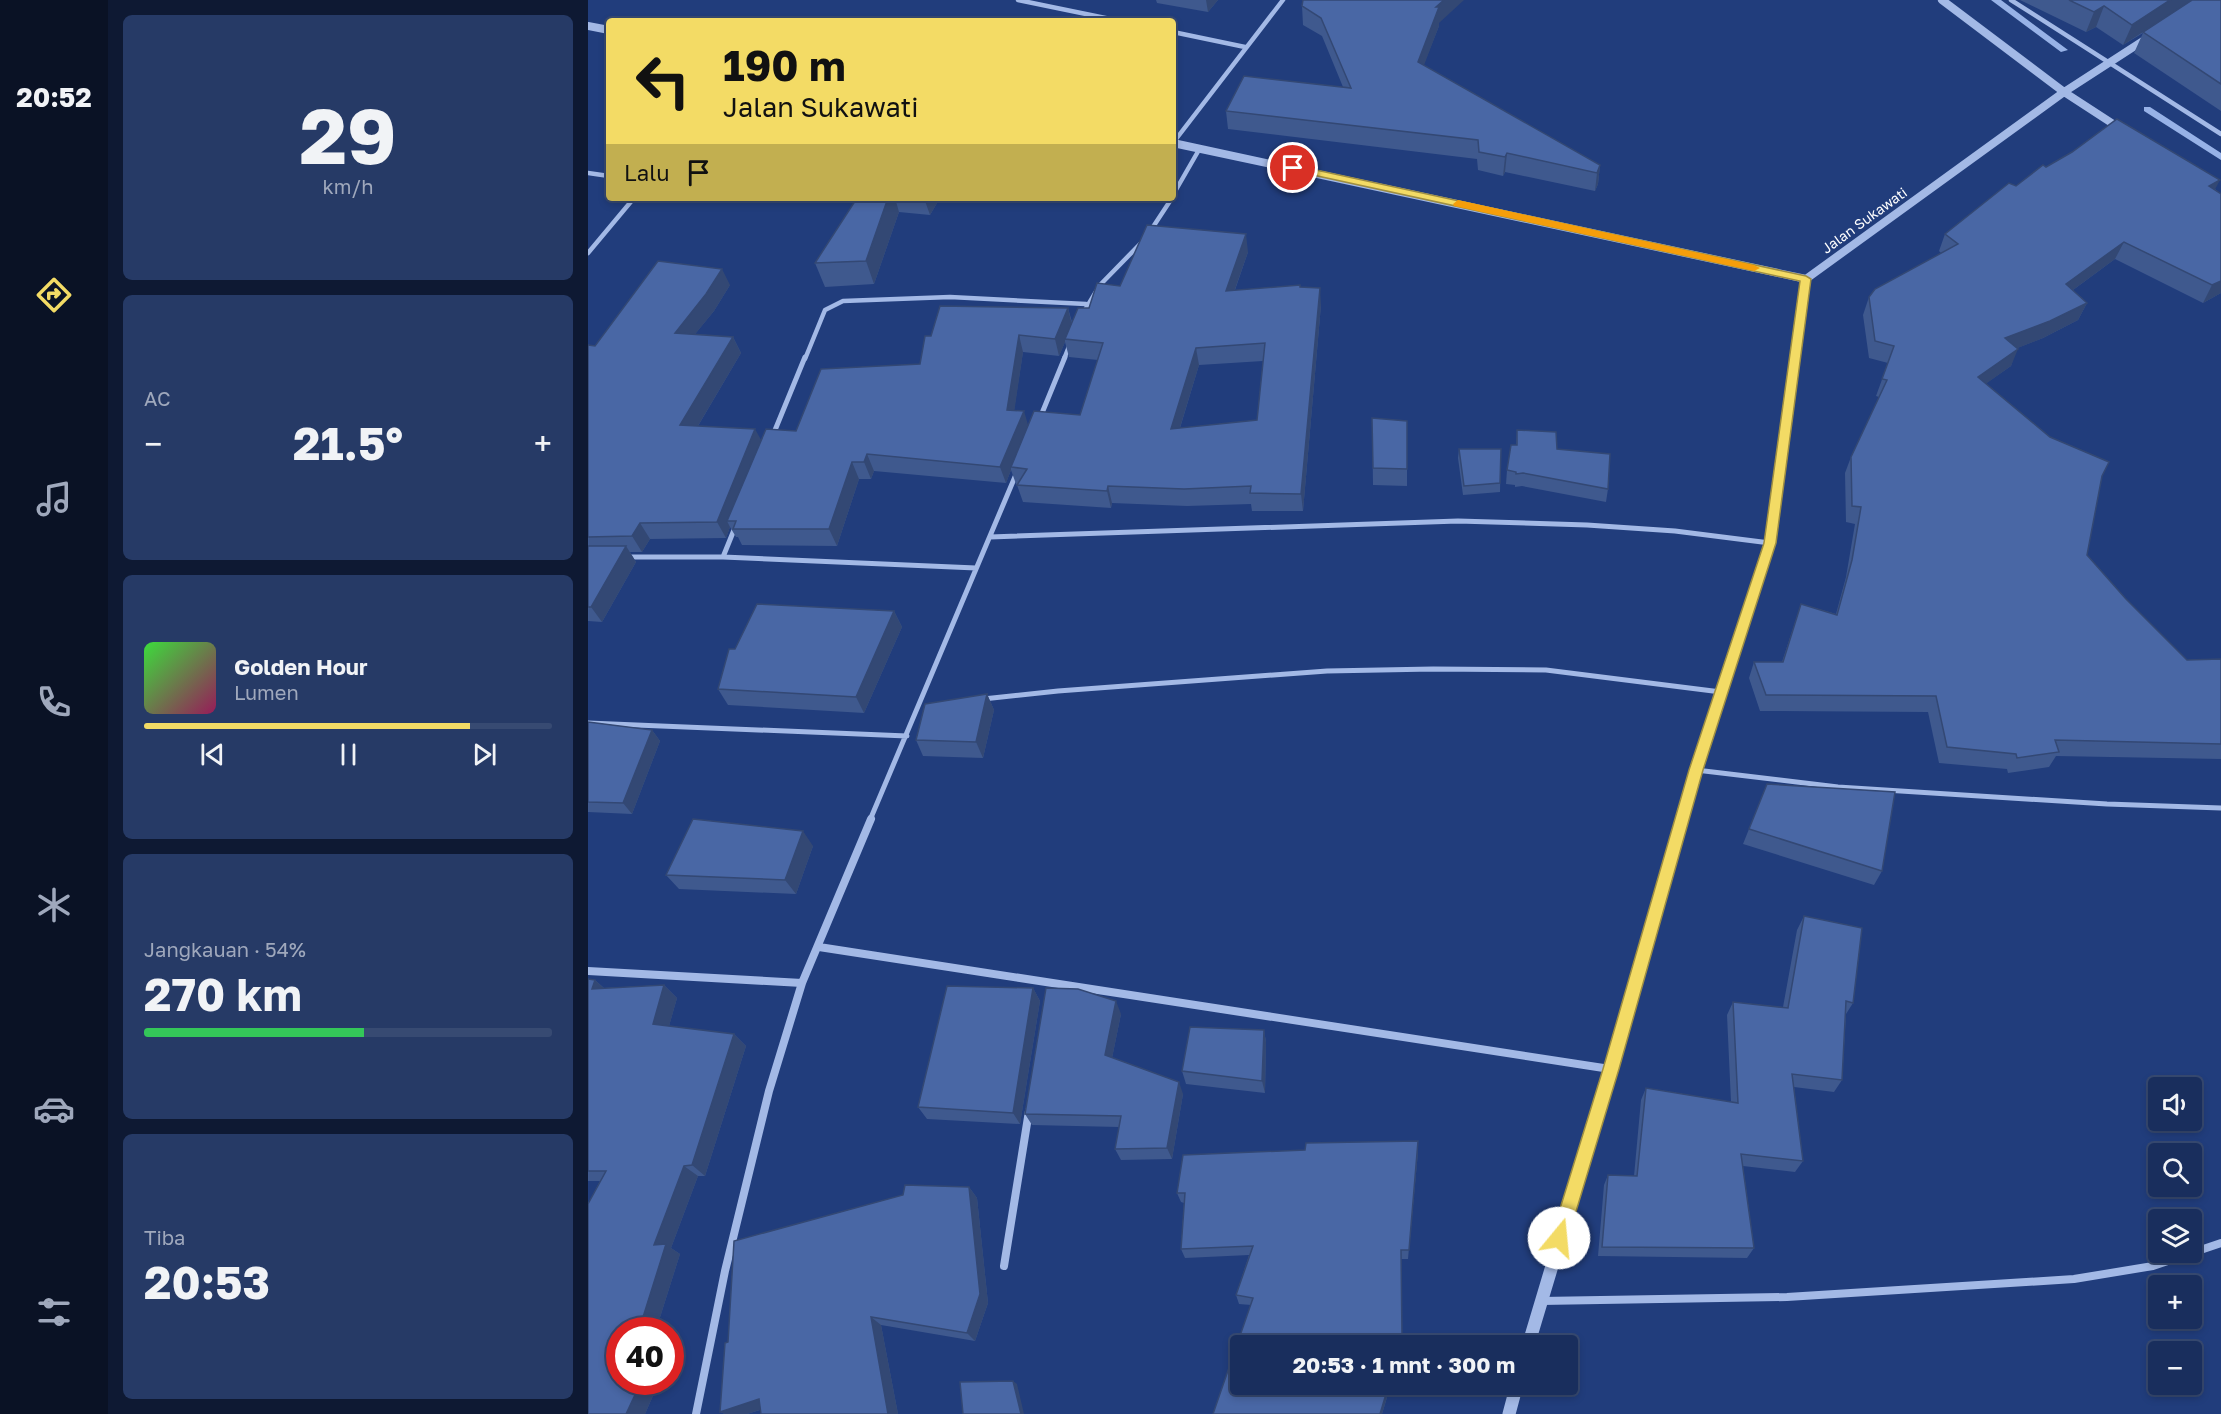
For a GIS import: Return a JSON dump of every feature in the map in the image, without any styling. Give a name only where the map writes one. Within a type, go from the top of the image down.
[{"type":"street","points":[[1018,0],[1105,18]]},
{"type":"street","points":[[1176,139],[1283,0]]},
{"type":"street","points":[[1942,0],[2064,92],[2133,137]]},
{"type":"street","points":[[2011,0],[2109,65],[2221,134]]},
{"type":"street","points":[[588,26],[606,29]]},
{"type":"street","name":"Jalan Sukawati","points":[[1806,279],[2064,92],[2109,65],[2158,31]]},
{"type":"street","points":[[1176,33],[1245,47]]},
{"type":"street","points":[[1176,144],[1806,279],[1770,543],[1696,770],[1611,1069],[1531,1335]]},
{"type":"street","points":[[1176,190],[1200,148]]},
{"type":"street","points":[[588,173],[606,176]]},
{"type":"street","points":[[588,253],[631,201]]},
{"type":"street","points":[[1078,326],[1086,304],[1099,284],[1123,264],[1143,241],[1169,201]]},
{"type":"street","points":[[772,439],[825,310],[832,305],[843,301],[950,297],[1086,304]]},
{"type":"street","points":[[1039,421],[1074,336]]},
{"type":"street","points":[[696,1414],[726,1271],[769,1091],[802,983],[1021,463]]},
{"type":"street","points":[[723,557],[741,514]]},
{"type":"street","points":[[990,537],[1458,521],[1598,525],[1675,531],[1770,543]]},
{"type":"street","points":[[622,557],[723,557],[976,568]]},
{"type":"street","points":[[977,699],[1327,671],[1433,669],[1546,670],[1721,692]]},
{"type":"street","points":[[920,706],[931,704]]},
{"type":"street","points":[[588,723],[907,736]]},
{"type":"street","points":[[1696,770],[1838,787],[2108,804],[2221,808]]},
{"type":"street","points":[[819,947],[1611,1069]]},
{"type":"street","points":[[588,971],[802,983]]},
{"type":"street","points":[[1047,994],[1049,982]]},
{"type":"street","points":[[1005,1266],[1030,1101]]},
{"type":"street","points":[[1540,1301],[1787,1297],[2074,1280],[2153,1266],[2221,1243]]},
{"type":"street","points":[[1509,1414],[1514,1395]]},
{"type":"building","points":[[1303,0],[1444,0],[1436,7],[1439,7],[1418,62],[1600,165],[1597,173],[1507,153],[1505,157],[1479,152],[1478,140],[1226,111],[1244,76],[1351,88],[1321,18],[1302,6]]},
{"type":"building","points":[[2069,0],[2170,0],[2132,25],[2104,6],[2094,12]]},
{"type":"building","points":[[2192,0],[2221,0],[2221,84],[2143,32]]},
{"type":"building","points":[[2117,119],[2220,180],[2209,186],[2221,194],[2221,281],[2212,285],[2124,242],[2066,284],[2087,303],[2050,321],[2005,338],[2018,349],[1978,377],[2050,437],[2109,462],[2102,476],[2087,555],[2126,599],[2187,660],[2221,659],[2221,744],[2055,740],[2059,752],[2017,758],[2016,754],[1947,747],[1936,696],[1766,695],[1754,662],[1783,662],[1801,604],[1837,615],[1852,560],[1861,507],[1852,506],[1851,457],[1887,380],[1882,379],[1894,346],[1875,341],[1869,297],[1875,289],[1958,244],[1945,234],[2009,183],[2016,186],[2043,165],[2046,167],[2072,152]]},
{"type":"building","points":[[855,201],[887,201],[866,261],[815,263]]},
{"type":"building","points":[[1147,225],[1246,234],[1226,291],[1300,285],[1300,287],[1320,288],[1301,494],[1250,493],[1251,486],[1184,489],[1108,486],[1107,491],[1017,485],[1027,469],[1011,467],[1034,411],[1080,415],[1103,343],[1065,339],[1078,308],[1089,308],[1097,283],[1120,286]],"holes":[[[1265,343],[1257,420],[1171,429],[1196,348]]]},
{"type":"building","points":[[658,261],[722,269],[706,294],[675,333],[733,337],[680,425],[755,429],[717,522],[640,523],[632,536],[588,537],[588,345],[595,346]]},
{"type":"building","points":[[940,306],[1068,308],[1055,339],[1019,335],[1007,410],[1024,411],[1000,467],[867,454],[864,462],[852,462],[829,529],[733,529],[736,521],[727,521],[766,429],[796,431],[821,369],[920,364],[925,336],[931,336]]},
{"type":"building","points":[[1372,418],[1407,421],[1407,469],[1373,468]]},
{"type":"building","points":[[1517,430],[1556,432],[1557,449],[1610,454],[1608,489],[1523,473],[1516,474],[1516,472],[1507,470],[1511,445],[1517,445]]},
{"type":"building","points":[[1459,449],[1501,449],[1500,483],[1464,486]]},
{"type":"building","points":[[588,546],[626,546],[591,607],[588,607]]},
{"type":"building","points":[[757,604],[894,611],[856,697],[718,689],[729,649],[735,649]]},
{"type":"building","points":[[987,694],[976,742],[916,740],[925,704]]},
{"type":"building","points":[[588,722],[652,730],[623,803],[588,802]]},
{"type":"building","points":[[1767,784],[1895,792],[1882,871],[1749,829]]},
{"type":"building","points":[[693,819],[803,831],[785,880],[666,875]]},
{"type":"building","points":[[1804,916],[1862,928],[1853,1003],[1846,1001],[1842,1080],[1792,1074],[1803,1161],[1741,1154],[1754,1248],[1602,1247],[1608,1175],[1637,1176],[1646,1088],[1738,1103],[1733,1002],[1788,1008]]},
{"type":"building","points":[[588,979],[595,980],[592,989],[664,985],[653,1024],[734,1034],[692,1165],[684,1166],[654,1245],[666,1244],[643,1317],[606,1317],[606,1395],[635,1395],[626,1414],[588,1414],[588,1204],[606,1171],[588,1171]]},
{"type":"building","points":[[947,986],[1033,988],[1013,1113],[918,1107]]},
{"type":"building","points":[[1046,988],[1078,989],[1116,1001],[1105,1055],[1179,1082],[1167,1148],[1115,1149],[1121,1116],[1025,1114]]},
{"type":"building","points":[[1190,1027],[1264,1030],[1262,1081],[1182,1071]]},
{"type":"building","points":[[1418,1141],[1409,1250],[1401,1250],[1402,1335],[1240,1335],[1253,1298],[1236,1295],[1253,1246],[1181,1249],[1185,1193],[1177,1193],[1183,1155],[1305,1150],[1306,1143]]},
{"type":"building","points":[[905,1185],[969,1187],[980,1294],[967,1333],[871,1317],[888,1414],[761,1414],[759,1399],[720,1412],[725,1343],[728,1342],[734,1241],[903,1195]]},
{"type":"building","points":[[1230,1365],[1230,1395],[1386,1395],[1380,1414],[1213,1414]]},
{"type":"building","points":[[1013,1381],[1021,1414],[963,1414],[960,1382]]},
{"type":"waterway","points":[[1995,0],[2064,50]]},
{"type":"waterway","points":[[2147,109],[2221,157]]},
{"type":"slow traffic","points":[[1458,204],[1754,268]]},
{"type":"route","points":[[1293,168],[1806,279],[1770,543],[1696,770],[1611,1069],[1559,1238]]}]
